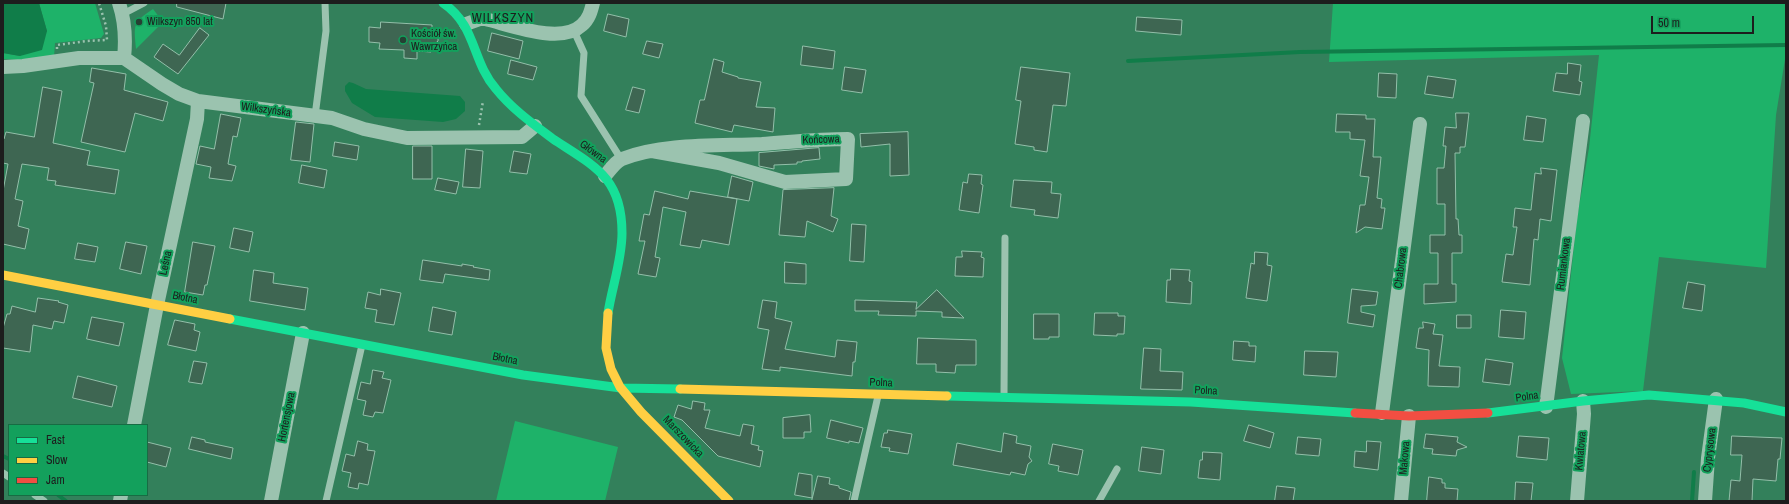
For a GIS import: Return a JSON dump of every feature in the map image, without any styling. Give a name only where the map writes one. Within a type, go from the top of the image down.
[{"type":"street","name":"Główna","points":[[443,3],[455,10],[466,24],[479,61],[489,82],[505,100],[535,126],[596,166],[605,176],[615,192],[619,202],[622,223],[619,256],[607,322],[605,342],[610,369],[621,388]]},
{"type":"street","points":[[466,24],[480,19],[485,19],[548,34],[563,34],[574,31],[583,24],[589,16],[593,3]]},
{"type":"street","points":[[3,67],[23,66],[79,58],[124,58],[126,43],[121,9]]},
{"type":"street","name":"Wilkszyńska","points":[[124,58],[179,94],[198,101],[332,118],[364,129],[407,138],[522,137],[535,126]]},
{"type":"street","name":"Leśna","points":[[134,424],[157,305],[197,119],[198,101]]},
{"type":"street","name":"Rumiankowa","points":[[1546,407],[1583,121]]},
{"type":"street","name":"Chabrowa","points":[[1382,413],[1420,124]]},
{"type":"street","name":"Końcowa","points":[[621,159],[652,151],[688,146],[762,144],[820,138],[848,139],[846,179],[785,182],[719,163],[652,151]]},
{"type":"street","points":[[605,176],[621,159]]},
{"type":"street","name":"Błotna","points":[[3,275],[523,375],[621,388]]},
{"type":"street","name":"Hortensjowa","points":[[271,501],[303,333]]},
{"type":"street","name":"Polna","points":[[621,388],[1191,402],[1382,413],[1409,416],[1498,413],[1583,401],[1649,395],[1744,402],[1786,412]]},
{"type":"street","name":"Marszowicka","points":[[621,388],[647,418],[729,501]]},
{"type":"street","name":"Cyprysowa","points":[[1704,501],[1716,399]]},
{"type":"street","name":"Kwiatowa","points":[[1577,501],[1584,414],[1583,401]]},
{"type":"street","name":"Makowa","points":[[1401,501],[1409,416]]},
{"type":"lane","points":[[121,9],[144,3]]},
{"type":"lane","points":[[315,116],[326,31],[325,3]]},
{"type":"lane","points":[[574,31],[584,53],[581,96],[621,159]]},
{"type":"lane","points":[[1004,398],[1005,238]]},
{"type":"lane","points":[[326,501],[362,343]]},
{"type":"lane","points":[[854,501],[878,394]]},
{"type":"lane","points":[[1099,501],[1117,469]]},
{"type":"path","points":[[56,61],[57,45],[107,40],[106,26],[99,3]]},
{"type":"path","points":[[477,138],[484,95],[489,82]]},
{"type":"shaded area","points":[[3,3],[39,3],[47,31],[42,50],[20,56],[3,53]]},
{"type":"shaded area","points":[[39,3],[95,3],[104,34],[101,38],[55,43],[54,57],[18,60],[3,59],[3,53],[20,56],[47,31]]},
{"type":"shaded area","points":[[1333,3],[1786,3],[1786,53],[1776,115],[1766,268],[1659,257],[1643,391],[1571,394],[1562,358],[1577,218],[1589,148],[1599,55],[1329,62]]},
{"type":"shaded area","points":[[153,9],[163,22],[136,49],[136,25],[141,18]]},
{"type":"shaded area","points":[[349,82],[366,89],[460,96],[465,102],[465,111],[456,119],[443,122],[375,117],[352,103],[345,91],[345,86]]},
{"type":"shaded area","points":[[515,421],[618,447],[605,501],[496,501]]},
{"type":"building","points":[[177,3],[226,3],[223,19],[177,7]]},
{"type":"building","points":[[608,14],[629,19],[626,37],[604,31]]},
{"type":"building","points":[[1137,17],[1182,20],[1181,35],[1136,31]]},
{"type":"building","name":"Kościół św. Wawrzyńca","points":[[381,22],[432,25],[432,29],[438,35],[438,41],[431,47],[431,52],[417,51],[417,59],[404,58],[404,50],[379,49],[380,43],[369,42],[369,27],[380,28]]},
{"type":"building","points":[[200,28],[209,35],[178,74],[154,57],[163,44],[179,55]]},
{"type":"building","points":[[492,33],[523,41],[519,59],[488,51]]},
{"type":"building","points":[[647,41],[663,44],[659,58],[643,54]]},
{"type":"building","points":[[803,46],[835,51],[833,69],[801,65]]},
{"type":"building","points":[[714,59],[724,62],[722,72],[738,78],[761,82],[756,107],[775,108],[773,132],[734,125],[732,132],[695,123],[700,100],[704,100]]},
{"type":"building","points":[[511,60],[537,67],[533,80],[508,74]]},
{"type":"building","points":[[1568,63],[1581,65],[1579,81],[1582,82],[1580,95],[1553,91],[1556,73],[1567,74]]},
{"type":"building","points":[[845,67],[866,70],[862,93],[842,90]]},
{"type":"building","points":[[1021,67],[1070,73],[1066,106],[1053,105],[1047,152],[1034,150],[1034,147],[1015,144],[1021,101],[1016,100]]},
{"type":"building","points":[[92,68],[126,74],[124,90],[168,102],[163,121],[135,113],[125,152],[81,142],[94,83],[90,82]]},
{"type":"building","points":[[1379,73],[1397,74],[1396,98],[1378,97]]},
{"type":"building","points":[[1428,76],[1456,80],[1453,98],[1425,94]]},
{"type":"building","points":[[43,87],[62,91],[53,143],[90,151],[87,165],[119,170],[115,194],[55,185],[56,181],[47,180],[49,168],[22,164],[15,199],[23,201],[18,226],[29,229],[25,249],[3,244],[3,191],[8,164],[3,163],[3,139],[6,132],[34,137]]},
{"type":"building","points":[[633,87],[645,90],[639,113],[626,110]]},
{"type":"building","points":[[1456,113],[1469,113],[1465,147],[1460,147],[1460,153],[1455,153],[1456,219],[1458,219],[1459,235],[1462,235],[1462,253],[1452,253],[1452,284],[1456,284],[1456,302],[1424,304],[1424,284],[1438,284],[1438,253],[1430,253],[1430,235],[1445,235],[1445,204],[1437,204],[1437,168],[1444,168],[1446,146],[1443,146],[1445,127],[1456,128]]},
{"type":"building","points":[[221,114],[241,118],[237,137],[233,136],[228,164],[236,166],[232,181],[209,178],[211,167],[196,164],[200,146],[214,149]]},
{"type":"building","points":[[1337,114],[1366,115],[1366,119],[1375,119],[1373,157],[1381,157],[1377,198],[1382,199],[1381,208],[1385,208],[1382,229],[1365,227],[1356,233],[1360,205],[1365,205],[1369,177],[1360,176],[1365,140],[1350,139],[1350,132],[1336,132]]},
{"type":"building","points":[[1527,116],[1546,119],[1543,142],[1524,140]]},
{"type":"building","points":[[296,122],[314,124],[310,162],[291,160]]},
{"type":"building","points":[[908,132],[909,175],[890,176],[890,144],[861,147],[860,134]]},
{"type":"building","points":[[335,142],[359,146],[357,160],[333,156]]},
{"type":"building","points":[[413,146],[432,146],[432,179],[413,179]]},
{"type":"building","points":[[819,148],[820,159],[797,162],[797,164],[774,165],[774,169],[759,166],[759,153]]},
{"type":"building","points":[[466,149],[483,151],[480,188],[463,187]]},
{"type":"building","points":[[514,151],[531,154],[527,174],[510,172]]},
{"type":"building","points":[[302,165],[327,170],[324,188],[299,183]]},
{"type":"building","points":[[1541,168],[1557,170],[1551,221],[1540,219],[1538,240],[1534,239],[1530,285],[1502,282],[1506,254],[1513,255],[1517,227],[1513,227],[1515,208],[1531,210],[1535,173],[1541,174]]},
{"type":"building","points":[[969,174],[982,175],[981,184],[983,185],[979,213],[959,210],[963,182],[967,183]]},
{"type":"building","points":[[732,176],[753,182],[749,201],[728,197]]},
{"type":"building","points":[[438,178],[459,182],[456,194],[435,190]]},
{"type":"building","points":[[1014,180],[1052,182],[1051,193],[1061,194],[1058,218],[1034,215],[1035,210],[1011,207]]},
{"type":"building","points":[[834,188],[831,216],[838,219],[833,232],[807,221],[805,237],[779,235],[783,190]]},
{"type":"building","points":[[655,191],[688,199],[690,191],[737,199],[729,245],[702,240],[700,248],[680,245],[686,212],[663,207],[655,257],[660,258],[656,277],[638,274],[645,241],[639,241],[644,214],[649,215]]},
{"type":"building","points":[[852,224],[866,225],[864,262],[850,261]]},
{"type":"building","points":[[234,228],[253,232],[249,252],[230,248]]},
{"type":"building","points":[[126,242],[147,246],[141,274],[120,269]]},
{"type":"building","points":[[193,242],[215,246],[207,285],[205,285],[203,295],[185,292]]},
{"type":"building","points":[[78,243],[98,247],[95,262],[75,259]]},
{"type":"building","points":[[962,251],[982,252],[981,257],[984,258],[983,277],[955,276],[956,257],[962,257]]},
{"type":"building","points":[[1255,252],[1268,253],[1267,265],[1272,266],[1267,301],[1246,298],[1251,263],[1254,264]]},
{"type":"building","points":[[423,260],[462,266],[462,264],[490,270],[489,280],[445,274],[443,283],[420,280]]},
{"type":"building","points":[[785,262],[806,264],[806,284],[785,283]]},
{"type":"building","points":[[1171,269],[1190,270],[1189,281],[1192,282],[1191,304],[1166,302],[1167,280],[1170,280]]},
{"type":"building","points":[[254,270],[274,273],[273,283],[308,288],[305,310],[250,301]]},
{"type":"building","points":[[1688,282],[1705,285],[1702,311],[1683,308]]},
{"type":"building","points":[[381,289],[401,293],[394,325],[375,322],[377,310],[365,308],[368,292],[380,295]]},
{"type":"building","points":[[1352,289],[1378,292],[1376,305],[1361,306],[1361,312],[1375,315],[1373,327],[1348,323]]},
{"type":"building","points":[[937,290],[964,318],[942,317],[942,312],[916,311],[916,316],[878,315],[879,311],[855,311],[855,300],[917,302],[916,309]]},
{"type":"building","points":[[38,298],[59,301],[58,302],[68,305],[64,323],[54,321],[52,329],[33,325],[30,352],[3,348],[3,328],[7,314],[10,314],[12,306],[35,312]]},
{"type":"building","points":[[763,300],[777,302],[775,318],[792,322],[785,349],[835,357],[837,340],[857,342],[852,376],[780,367],[780,371],[762,369],[769,330],[758,328]]},
{"type":"building","points":[[433,307],[456,312],[452,335],[429,331]]},
{"type":"building","points":[[1501,310],[1526,312],[1524,339],[1499,337]]},
{"type":"building","points":[[1095,313],[1118,313],[1118,316],[1125,316],[1124,334],[1117,334],[1117,336],[1094,335]]},
{"type":"building","points":[[1034,314],[1059,314],[1059,337],[1034,339]]},
{"type":"building","points":[[1457,315],[1471,315],[1471,328],[1457,328]]},
{"type":"building","points":[[92,317],[124,323],[119,346],[87,339]]},
{"type":"building","points":[[175,320],[195,324],[194,330],[200,332],[196,351],[168,345]]},
{"type":"building","points":[[1423,322],[1435,324],[1433,334],[1443,335],[1439,366],[1460,367],[1459,387],[1428,386],[1429,350],[1416,348],[1419,328],[1423,328]]},
{"type":"building","points":[[918,338],[976,340],[976,365],[956,365],[955,373],[936,372],[936,364],[917,364]]},
{"type":"building","points":[[1234,341],[1249,342],[1249,346],[1256,346],[1255,362],[1233,360]]},
{"type":"building","points":[[1144,348],[1161,349],[1160,371],[1183,372],[1182,390],[1141,389]]},
{"type":"building","points":[[1305,351],[1338,352],[1336,377],[1304,375]]},
{"type":"building","points":[[1486,359],[1513,363],[1510,385],[1483,382]]},
{"type":"building","points":[[194,361],[207,363],[202,384],[189,382]]},
{"type":"building","points":[[373,370],[384,372],[382,378],[391,380],[383,413],[375,412],[373,417],[363,415],[366,401],[357,399],[361,382],[370,384]]},
{"type":"building","points":[[78,376],[117,386],[112,407],[73,398]]},
{"type":"building","points":[[693,401],[705,403],[704,410],[710,410],[705,428],[740,436],[743,424],[754,426],[751,444],[759,446],[758,450],[763,451],[760,467],[718,456],[682,420],[674,417],[678,405],[691,409]]},
{"type":"building","points":[[810,415],[811,432],[804,432],[804,438],[783,438],[783,418]]},
{"type":"building","points":[[831,420],[863,428],[859,443],[849,441],[849,443],[827,438]]},
{"type":"building","points":[[1249,425],[1274,433],[1270,448],[1244,441]]},
{"type":"building","points":[[888,430],[912,434],[908,454],[889,451],[890,448],[881,447],[884,433],[887,433]]},
{"type":"building","points":[[1004,433],[1017,436],[1016,443],[1031,446],[1029,457],[1032,461],[1028,464],[1025,475],[1011,472],[1010,475],[953,465],[957,443],[1001,452]]},
{"type":"building","points":[[1426,434],[1458,437],[1457,442],[1467,447],[1457,450],[1456,456],[1432,454],[1433,449],[1424,448]]},
{"type":"building","points":[[1519,436],[1549,438],[1547,460],[1517,457]]},
{"type":"building","points":[[1732,436],[1782,438],[1776,481],[1753,479],[1752,501],[1729,501],[1731,480],[1740,481],[1742,455],[1731,455]]},
{"type":"building","points":[[192,437],[205,440],[205,442],[233,448],[231,459],[189,449]]},
{"type":"building","points":[[1298,437],[1321,439],[1319,456],[1296,454]]},
{"type":"building","points":[[358,441],[368,444],[367,450],[375,451],[368,485],[359,483],[358,489],[348,487],[351,473],[342,471],[346,454],[354,456]]},
{"type":"building","points":[[1367,441],[1381,442],[1378,470],[1354,467],[1355,451],[1366,452]]},
{"type":"building","points":[[148,442],[171,448],[166,467],[148,462]]},
{"type":"building","points":[[1053,444],[1083,450],[1078,475],[1058,471],[1059,466],[1049,464]]},
{"type":"building","points":[[1142,447],[1164,450],[1161,474],[1139,471]]},
{"type":"building","points":[[1203,452],[1222,453],[1220,480],[1198,478],[1200,460],[1202,460]]},
{"type":"building","points":[[799,473],[812,475],[812,498],[795,495]]},
{"type":"building","points":[[818,476],[830,478],[829,484],[839,486],[839,488],[851,492],[849,501],[812,501]]},
{"type":"building","points":[[1429,477],[1442,479],[1442,483],[1445,483],[1445,488],[1458,489],[1457,501],[1427,501]]},
{"type":"building","points":[[1516,482],[1533,483],[1531,501],[1515,501]]},
{"type":"building","points":[[1277,486],[1295,488],[1293,501],[1275,501]]},
{"type":"waterway","points":[[1128,61],[1300,52],[1786,45]]},
{"type":"waterway","points":[[3,456],[8,458]]},
{"type":"waterway","points":[[1692,501],[1694,472]]},
{"type":"waterway","points":[[59,496],[66,501]]},
{"type":"traffic: fast","points":[[443,3],[454,12],[462,22],[482,67],[488,78],[502,96],[538,128],[593,166],[603,175],[611,186],[617,198],[621,214],[622,243],[608,313]]},
{"type":"traffic: fast","points":[[230,319],[523,375],[621,388],[680,389]]},
{"type":"traffic: fast","points":[[1488,413],[1583,401],[1649,395],[1744,403],[1786,412]]},
{"type":"traffic: fast","points":[[947,396],[1191,402],[1355,413]]},
{"type":"traffic: slow","points":[[3,275],[230,319]]},
{"type":"traffic: slow","points":[[608,313],[606,348],[611,369],[620,387],[641,412],[729,501]]},
{"type":"traffic: slow","points":[[680,389],[947,396]]},
{"type":"traffic: jam","points":[[1355,413],[1409,416],[1488,413]]},
{"type":"place","name":"Wilkszyn 850 lat","points":[[139,22]]},
{"type":"place","name":"Kościół św. Wawrzyńca","points":[[403,40]]},
{"type":"district","name":"WILKSZYN","points":[[503,19]]}]
